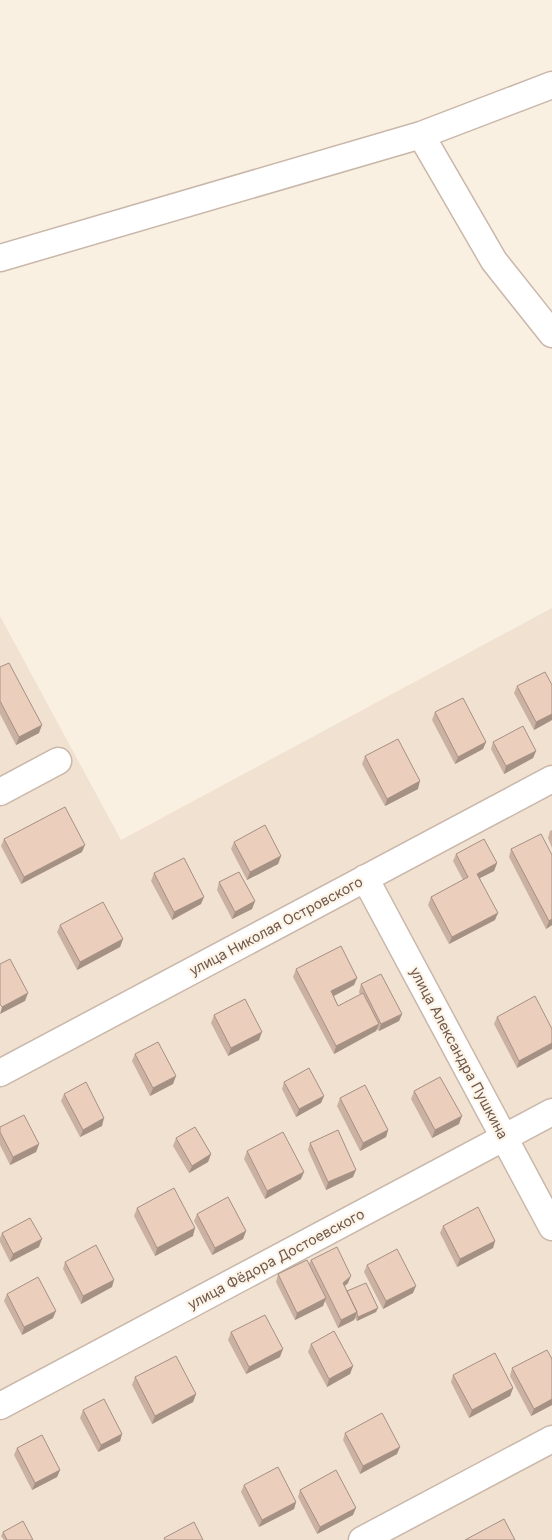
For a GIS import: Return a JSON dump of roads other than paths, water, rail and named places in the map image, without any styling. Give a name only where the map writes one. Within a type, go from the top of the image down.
[{"type":"street","points":[[0,258],[421,135],[552,86]]},
{"type":"street","points":[[421,135],[494,261],[552,334]]},
{"type":"street","points":[[0,792],[58,761]]},
{"type":"street","name":"улица Николая Островского","points":[[0,1073],[552,778]]},
{"type":"street","name":"улица Александра Пушкина","points":[[365,878],[552,1227]]},
{"type":"street","name":"улица Фёдора Достоевского","points":[[0,1406],[552,1112]]},
{"type":"street","points":[[362,1540],[552,1439]]}]
